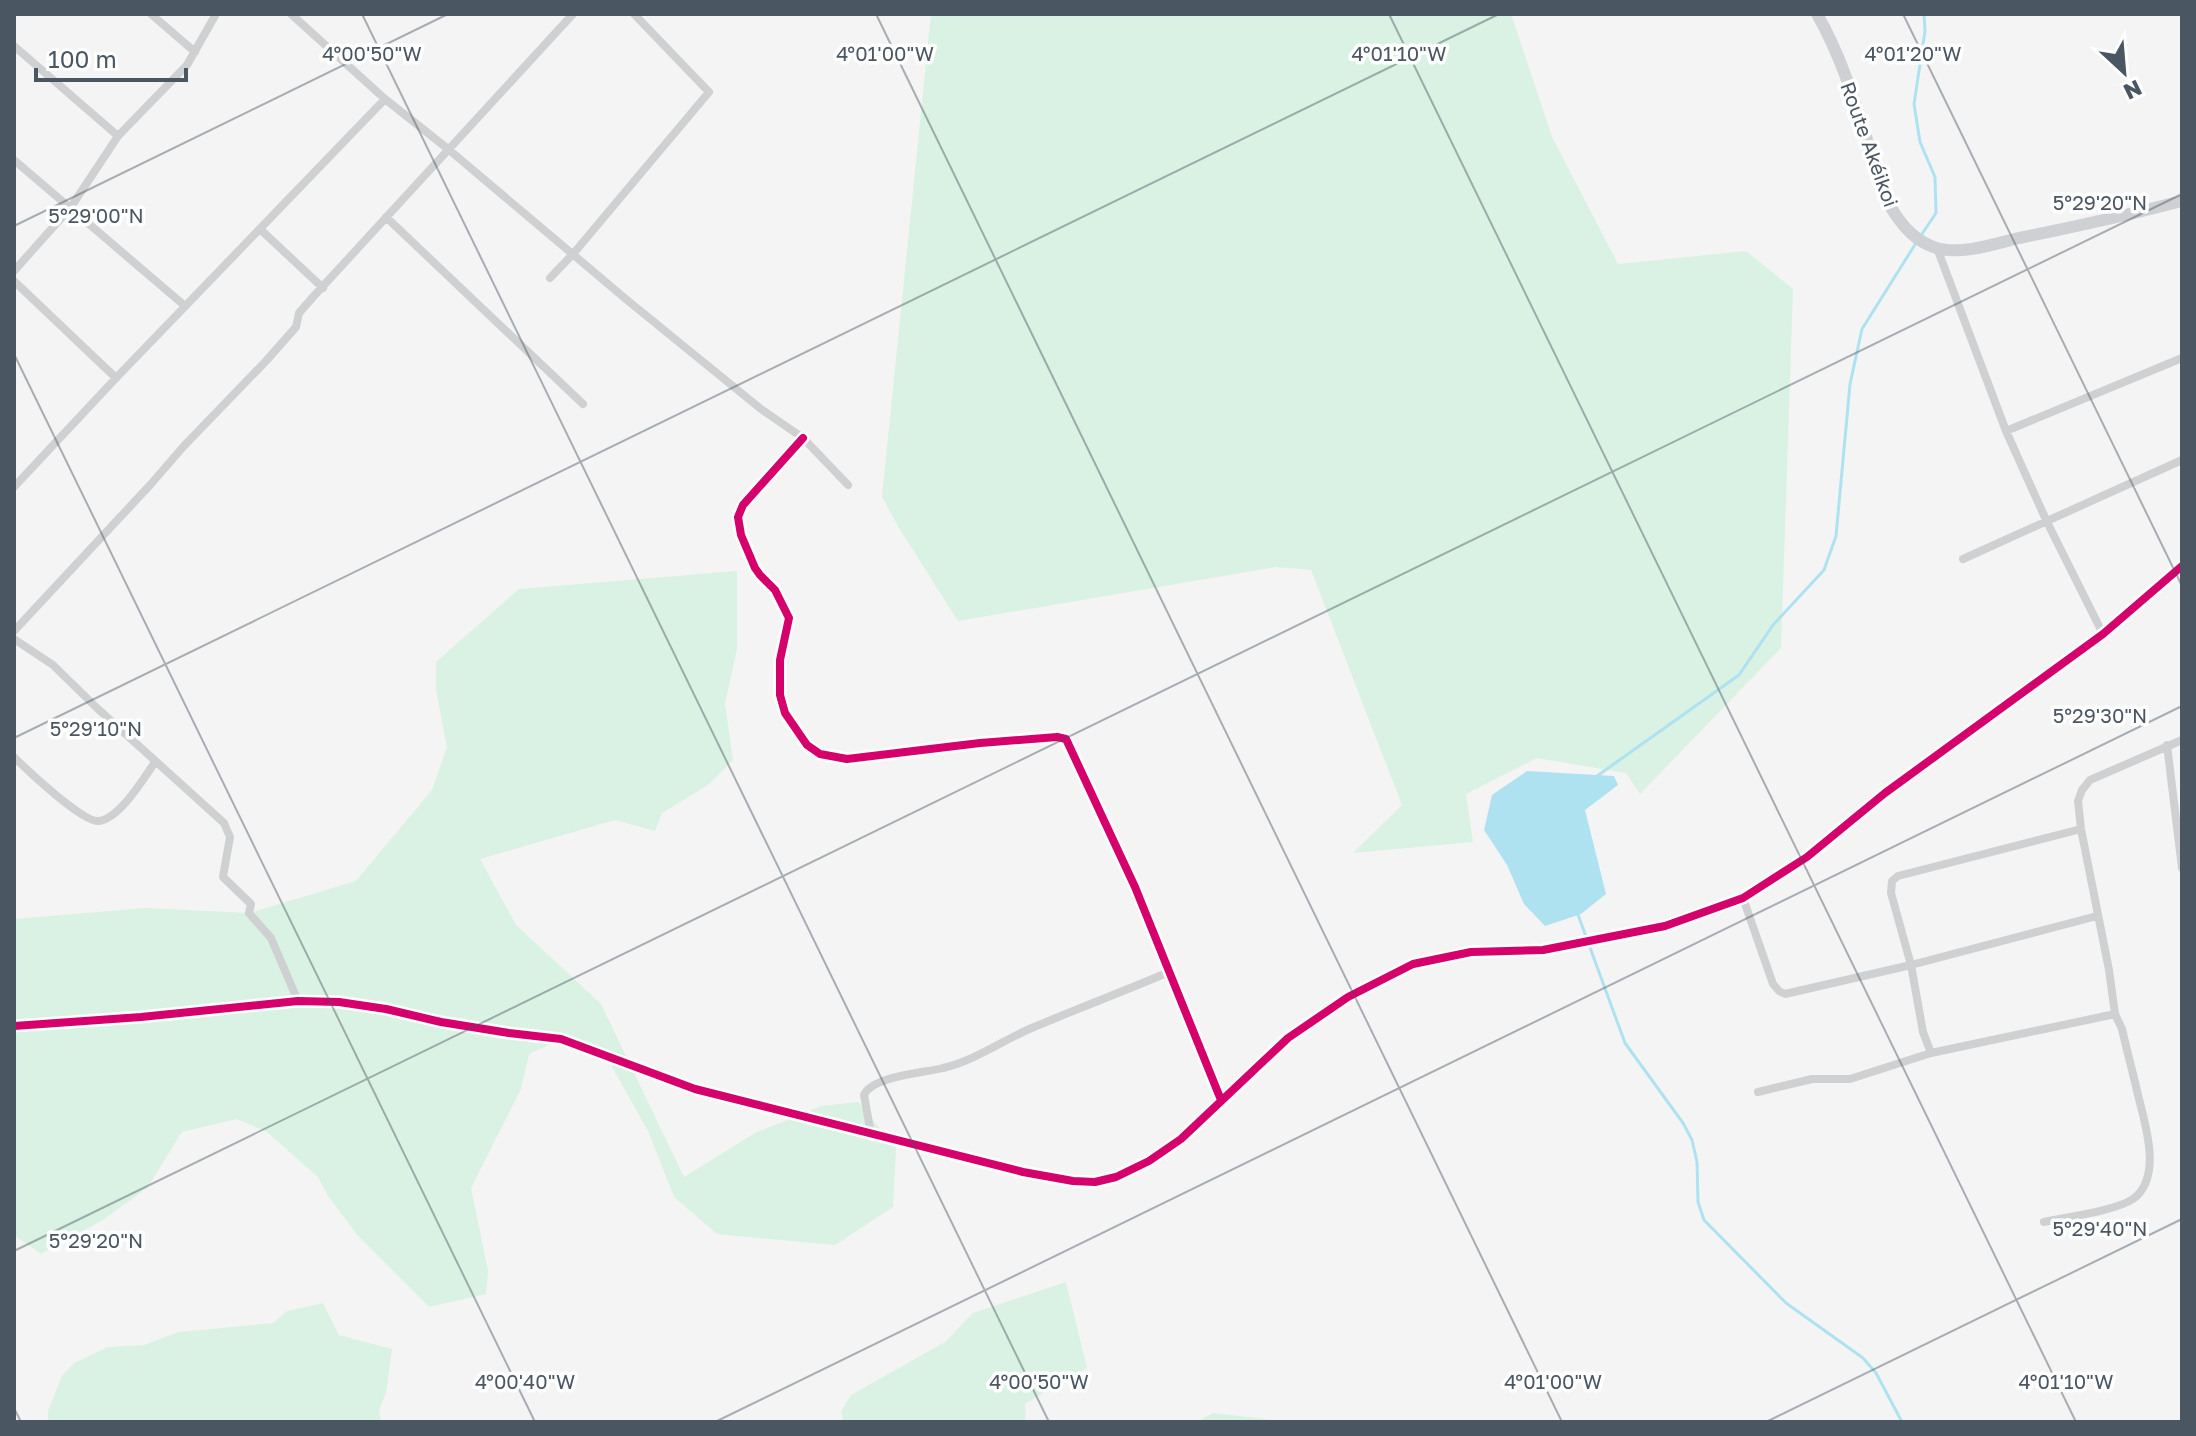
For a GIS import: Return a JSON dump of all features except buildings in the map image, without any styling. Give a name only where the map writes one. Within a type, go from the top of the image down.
[{"type":"street","points":[[151,14],[195,52]]},
{"type":"street","points":[[14,271],[71,207],[118,136],[187,65],[216,14]]},
{"type":"street","points":[[291,14],[385,99],[627,300],[749,399],[803,438],[848,485]]},
{"type":"street","points":[[14,631],[266,361],[296,327],[299,313],[573,14]]},
{"type":"street","points":[[550,278],[709,92],[634,14]]},
{"type":"street","name":"Route Akéikoi","points":[[1817,14],[1833,42],[1852,89],[1890,206],[1900,223],[1917,239],[1937,248]]},
{"type":"street","points":[[14,46],[118,136]]},
{"type":"street","points":[[14,487],[385,99]]},
{"type":"street","points":[[14,160],[185,306]]},
{"type":"street","points":[[2103,634],[2006,431],[1937,248],[1966,250],[2182,201]]},
{"type":"street","points":[[386,217],[583,404]]},
{"type":"street","points":[[261,230],[323,288]]},
{"type":"street","points":[[14,281],[116,378]]},
{"type":"street","points":[[2006,431],[2182,358]]},
{"type":"street","points":[[803,438],[743,505],[738,517],[741,535],[755,568],[775,590],[789,618],[780,660],[780,695],[795,731],[820,754],[847,759],[980,743],[1066,739],[1123,860],[1221,1100]]},
{"type":"street","points":[[1963,559],[2182,460]]},
{"type":"street","points":[[14,1026],[298,1001],[355,1004],[455,1024],[561,1039],[695,1089],[1052,1179],[1095,1182],[1116,1177],[1149,1161],[1181,1139],[1288,1038],[1348,997],[1413,964],[1471,952],[1543,950],[1665,926],[1743,898],[1807,857],[1885,793],[2103,634],[2182,566]]},
{"type":"street","points":[[14,639],[53,665],[224,823],[230,837],[223,877],[251,904],[249,913],[271,938],[298,1001]]},
{"type":"street","points":[[2044,1222],[2115,1206],[2131,1200],[2144,1188],[2149,1170],[2149,1143],[2122,1029],[2115,1014],[2078,801],[2090,780],[2182,740]]},
{"type":"street","points":[[2167,745],[2182,868]]},
{"type":"street","points":[[14,757],[44,785],[95,821],[113,815],[155,762]]},
{"type":"street","points":[[1931,1053],[1923,1032],[1911,965],[1891,893],[1892,881],[1898,876],[2081,829]]},
{"type":"street","points":[[1743,898],[1773,984],[1785,994],[1911,965],[2097,916]]},
{"type":"street","points":[[871,1134],[864,1095],[870,1086],[964,1061],[1026,1031],[1169,972]]},
{"type":"street","points":[[1758,1092],[1812,1079],[1850,1079],[1931,1053],[2115,1014]]},
{"type":"green space","points":[[931,14],[1511,14],[1552,137],[1618,264],[1746,251],[1793,289],[1781,648],[1640,794],[1626,773],[1537,758],[1466,794],[1473,842],[1353,853],[1402,805],[1311,570],[1276,567],[958,621],[882,497]]},
{"type":"green space","points":[[737,571],[737,649],[725,704],[733,760],[708,785],[662,813],[655,831],[615,820],[480,859],[516,925],[601,1004],[684,1177],[755,1133],[821,1106],[858,1102],[896,1148],[893,1207],[835,1245],[717,1234],[674,1197],[648,1131],[606,1056],[561,1039],[529,1054],[521,1089],[471,1188],[488,1271],[486,1294],[429,1307],[359,1237],[328,1196],[318,1177],[267,1132],[237,1119],[182,1132],[147,1188],[103,1220],[41,1254],[14,1235],[14,919],[145,908],[249,913],[356,881],[432,790],[447,747],[436,690],[436,662],[519,589]]},
{"type":"green space","points":[[1066,1282],[1087,1368],[1025,1404],[1026,1422],[843,1422],[841,1411],[851,1395],[945,1342],[973,1313]]},
{"type":"green space","points":[[323,1303],[339,1335],[392,1349],[386,1393],[379,1410],[381,1422],[48,1422],[48,1411],[62,1376],[74,1363],[108,1347],[144,1345],[179,1332],[273,1323],[287,1311]]},
{"type":"green space","points":[[1213,1413],[1282,1421],[1283,1422],[1196,1422]]},
{"type":"water","points":[[1527,771],[1614,776],[1618,785],[1585,810],[1606,894],[1581,914],[1545,926],[1524,904],[1507,865],[1484,830],[1492,795]]},
{"type":"waterway","points":[[1920,237],[1936,213],[1935,177],[1920,142],[1914,104],[1925,31],[1924,14]]},
{"type":"waterway","points":[[1597,776],[1739,675],[1773,625],[1824,570],[1836,536],[1850,384],[1862,329],[1916,243]]},
{"type":"waterway","points":[[1577,912],[1625,1043],[1692,1140],[1697,1162],[1698,1202],[1704,1220],[1786,1303],[1863,1358],[1876,1373],[1902,1422]]},
{"type":"cycle path","points":[[803,438],[743,505],[738,517],[741,535],[755,568],[775,590],[789,618],[780,660],[780,695],[785,713],[807,745],[820,754],[847,759],[980,743],[1057,737],[1066,739],[1135,887],[1221,1100]]},
{"type":"cycle path","points":[[14,1026],[298,1001],[339,1002],[441,1022],[561,1039],[695,1089],[1023,1172],[1095,1182],[1116,1177],[1149,1161],[1181,1139],[1288,1038],[1348,997],[1413,964],[1471,952],[1543,950],[1665,926],[1743,898],[1807,857],[1885,793],[2103,634],[2182,566]]}]
